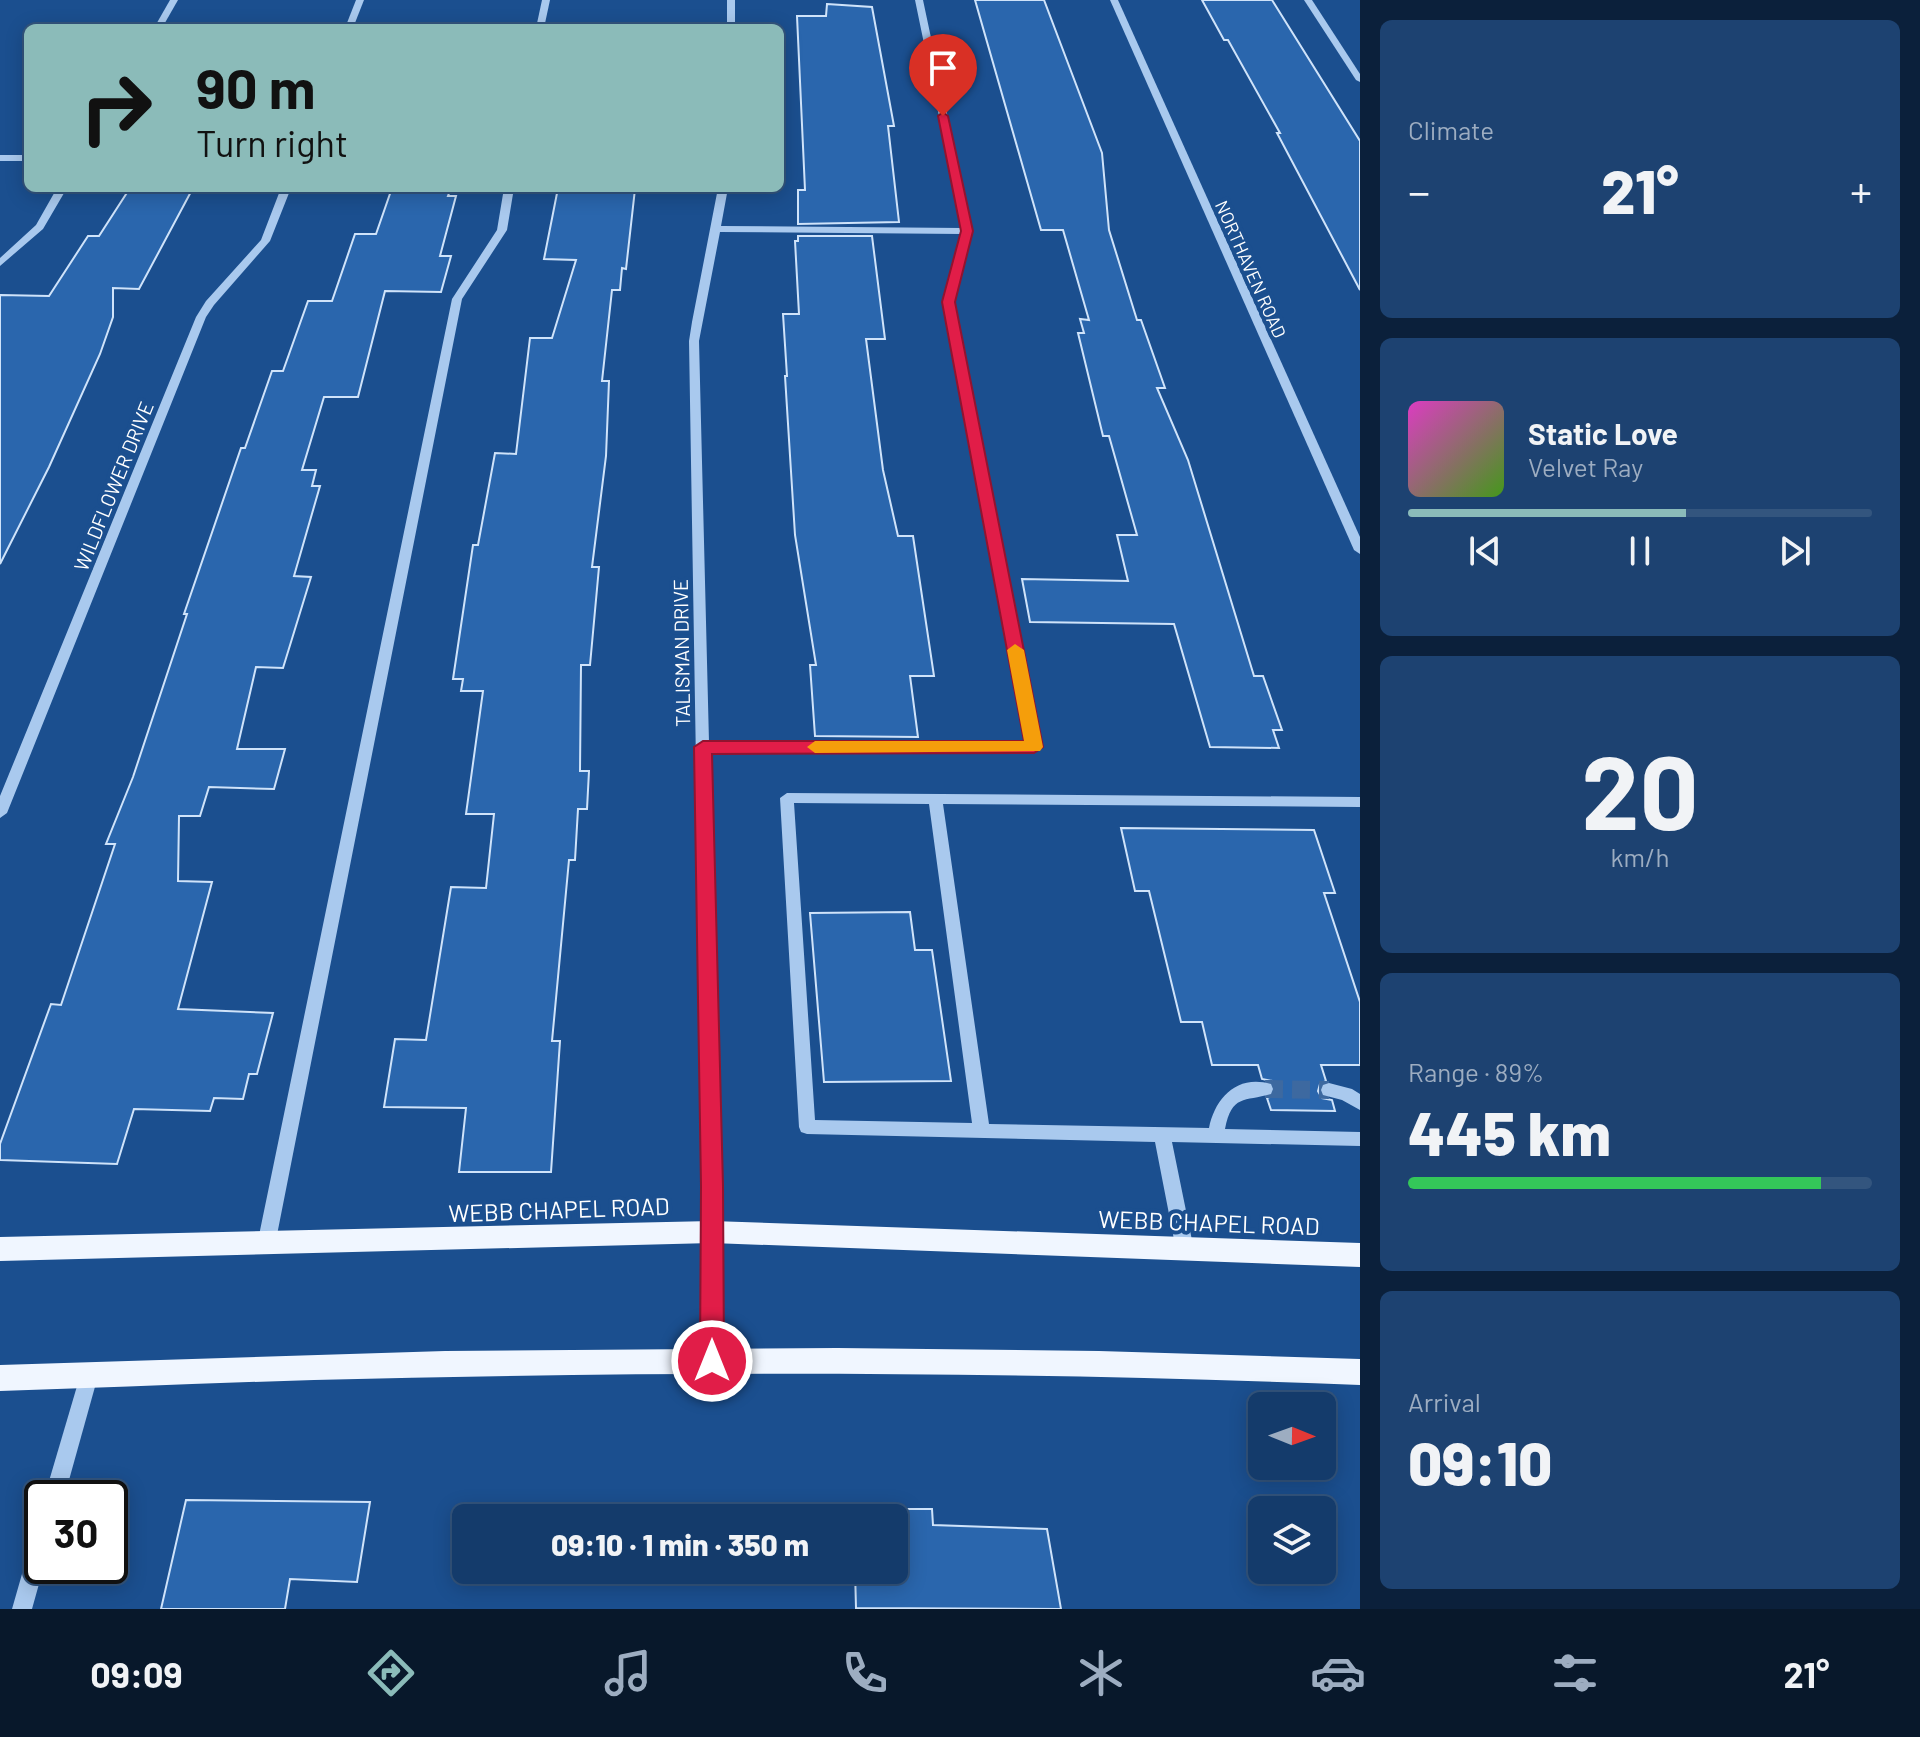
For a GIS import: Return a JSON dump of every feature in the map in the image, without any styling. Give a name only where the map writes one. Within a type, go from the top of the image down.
[{"type":"main road","name":"WEBB CHAPEL ROAD","points":[[0,1249],[712,1232],[1360,1255]]},
{"type":"main road","points":[[0,1378],[312,1367],[712,1361],[1223,1366],[1360,1372]]},
{"type":"street","points":[[160,24],[174,0]]},
{"type":"street","points":[[351,24],[360,0]]},
{"type":"street","points":[[541,24],[546,0]]},
{"type":"street","points":[[731,0],[731,24]]},
{"type":"street","points":[[703,747],[1034,747],[949,302],[967,231],[919,0]]},
{"type":"street","name":"NORTHAVEN ROAD","points":[[1114,0],[1360,550]]},
{"type":"street","points":[[1308,0],[1360,80]]},
{"type":"street","points":[[0,158],[24,158]]},
{"type":"street","points":[[0,263],[40,227],[60,192]]},
{"type":"street","name":"WILDFLOWER DRIVE","points":[[0,813],[201,317],[265,241],[284,192]]},
{"type":"street","points":[[266,1245],[457,299],[502,230],[508,192]]},
{"type":"street","name":"TALISMAN DRIVE","points":[[712,1361],[694,341],[699,303],[718,229],[723,192]]},
{"type":"street","points":[[718,229],[967,231]]},
{"type":"street","points":[[1360,802],[787,798],[807,1127],[1360,1139]]},
{"type":"street","points":[[935,799],[981,1129]]},
{"type":"street","points":[[1216,1135],[1219,1114],[1225,1101],[1241,1090],[1265,1089]]},
{"type":"street","points":[[1329,1090],[1346,1094],[1360,1103]]},
{"type":"street","points":[[1162,1133],[1185,1250]]},
{"type":"street","points":[[59,1480],[89,1376]]},
{"type":"street","points":[[22,1609],[29,1584]]},
{"type":"building","points":[[975,0],[1044,0],[1102,153],[1109,230],[1137,320],[1141,320],[1165,388],[1157,388],[1188,460],[1254,676],[1263,676],[1282,730],[1273,730],[1279,748],[1210,747],[1174,624],[1030,622],[1022,579],[1128,581],[1117,535],[1137,535],[1109,436],[1103,436],[1078,333],[1084,333],[1080,319],[1089,320],[1063,230],[1041,230]]},
{"type":"building","points":[[1202,0],[1272,0],[1360,141],[1360,290],[1277,133],[1280,133]]},
{"type":"building","points":[[827,4],[872,7],[894,126],[888,126],[899,222],[798,224],[798,190],[805,190],[797,16],[826,16]]},
{"type":"building","points":[[127,192],[191,192],[139,289],[113,288],[113,317],[100,354],[49,467],[0,564],[0,295],[49,296],[88,236],[99,236]]},
{"type":"building","points":[[391,192],[450,192],[448,196],[456,196],[440,256],[451,256],[441,292],[385,291],[358,397],[324,397],[302,470],[316,470],[312,486],[320,486],[294,576],[311,577],[283,668],[256,667],[237,749],[285,749],[274,789],[209,787],[200,816],[179,816],[178,881],[212,882],[178,1009],[273,1013],[257,1074],[249,1074],[243,1099],[214,1098],[210,1111],[134,1109],[117,1164],[0,1160],[0,1144],[51,1004],[61,1005],[115,844],[106,844],[133,777],[241,448],[245,448],[272,371],[283,371],[308,301],[332,301],[355,234],[376,234]]},
{"type":"building","points":[[557,192],[635,192],[626,269],[622,268],[620,290],[612,290],[602,381],[609,381],[606,456],[592,567],[599,567],[590,665],[581,665],[580,771],[589,771],[587,809],[578,809],[575,860],[569,860],[552,1041],[560,1041],[551,1172],[459,1172],[466,1108],[384,1107],[395,1039],[426,1040],[451,887],[486,888],[494,814],[466,814],[483,691],[461,691],[463,679],[453,679],[473,545],[478,545],[495,453],[516,454],[530,338],[552,338],[576,260],[544,259]]},
{"type":"building","points":[[798,236],[872,236],[885,339],[866,339],[883,470],[898,536],[913,536],[934,676],[910,676],[918,737],[815,736],[810,665],[816,665],[795,535],[785,376],[783,314],[799,314],[795,241],[798,241]]},
{"type":"building","points":[[1121,828],[1314,830],[1335,893],[1324,893],[1360,1002],[1360,1065],[1321,1065],[1326,1081],[1320,1084],[1318,1091],[1322,1098],[1332,1100],[1335,1111],[1271,1110],[1267,1098],[1274,1095],[1276,1088],[1272,1081],[1262,1079],[1258,1065],[1212,1065],[1202,1022],[1181,1022],[1149,891],[1135,891]]},
{"type":"building","points":[[910,912],[915,950],[932,950],[951,1081],[824,1082],[810,913]]},
{"type":"building","points":[[186,1500],[370,1502],[357,1582],[290,1579],[285,1609],[161,1609]]},
{"type":"building","points":[[908,1509],[932,1509],[933,1525],[1047,1529],[1061,1609],[856,1608],[855,1584],[908,1584]]},
{"type":"tunnel","points":[[1265,1089],[1329,1090]]},
{"type":"slow traffic","points":[[815,747],[1034,747],[1015,650]]},
{"type":"route","points":[[712,1361],[712,1186],[703,747],[1034,747],[949,302],[967,231],[943,116]]}]
